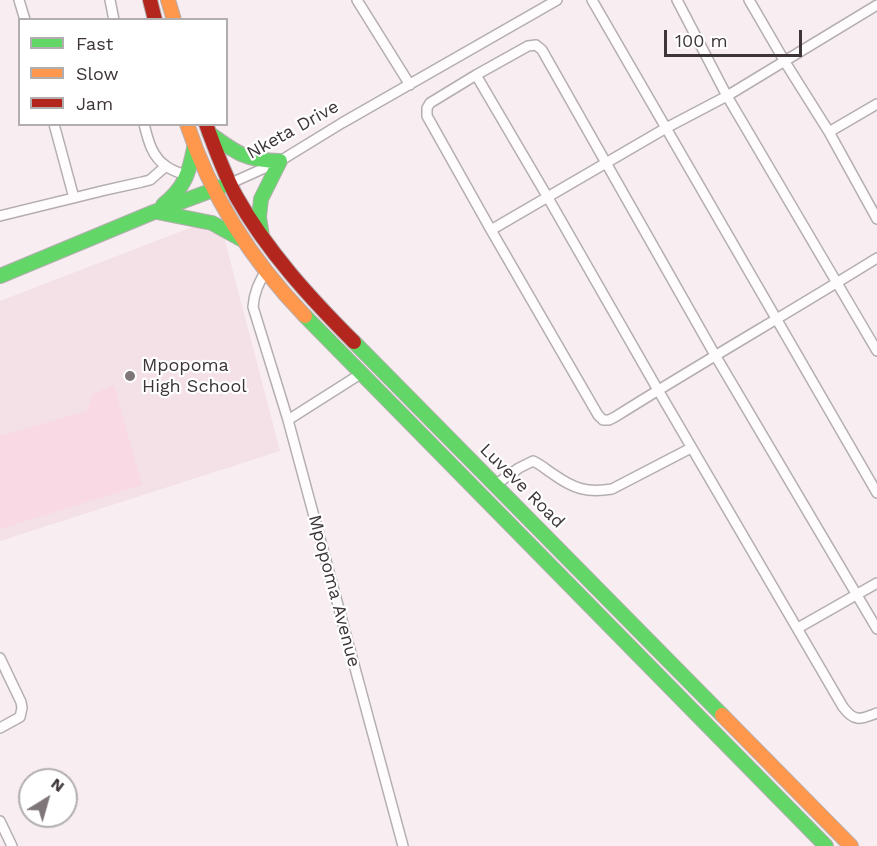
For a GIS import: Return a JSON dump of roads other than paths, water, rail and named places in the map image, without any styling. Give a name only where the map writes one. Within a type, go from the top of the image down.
[{"type":"street","points":[[20,0],[24,18]]},
{"type":"street","points":[[110,0],[114,18]]},
{"type":"street","points":[[150,0],[154,18]]},
{"type":"street","points":[[168,0],[173,18]]},
{"type":"street","points":[[357,0],[410,85]]},
{"type":"street","name":"Nketa Drive","points":[[0,276],[154,212],[229,184],[280,161],[557,0]]},
{"type":"street","points":[[592,0],[877,493]]},
{"type":"street","points":[[677,0],[727,96],[877,351]]},
{"type":"street","points":[[751,1],[785,62],[829,132],[877,219]]},
{"type":"street","points":[[491,230],[606,162],[727,96],[877,5]]},
{"type":"street","points":[[877,258],[777,320],[715,356],[658,390],[615,417],[603,420],[598,415],[427,116],[428,108],[430,104],[476,75],[528,46],[536,45],[542,50],[715,356],[877,629]]},
{"type":"street","points":[[476,75],[691,448],[848,713],[855,718],[862,719],[877,712]]},
{"type":"street","points":[[829,132],[877,104]]},
{"type":"street","points":[[55,126],[74,198]]},
{"type":"street","points":[[145,126],[152,151],[166,166],[188,176]]},
{"type":"street","name":"Luveve Road","points":[[188,126],[213,190],[243,240],[296,306],[826,846]]},
{"type":"street","points":[[207,128],[232,150],[247,159],[263,162],[280,161]]},
{"type":"street","name":"Luveve Road","points":[[207,128],[229,184],[263,241],[325,314],[851,846]]},
{"type":"street","points":[[154,212],[185,183],[195,148]]},
{"type":"street","points":[[263,241],[259,208],[268,183],[280,161]]},
{"type":"street","points":[[0,216],[142,183],[150,180],[166,166]]},
{"type":"street","points":[[154,212],[212,223],[243,240]]},
{"type":"street","name":"Mpopoma Avenue","points":[[266,270],[253,296],[253,307],[288,420],[403,846]]},
{"type":"street","points":[[288,420],[362,373]]},
{"type":"street","points":[[495,485],[533,461],[576,488],[599,492],[612,489],[691,448]]},
{"type":"street","points":[[798,628],[877,583]]},
{"type":"street","points":[[0,658],[22,708],[20,717],[0,728]]},
{"type":"street","points":[[0,821],[12,846]]},
{"type":"place","name":"Mpopoma High School","points":[[130,376]]}]
